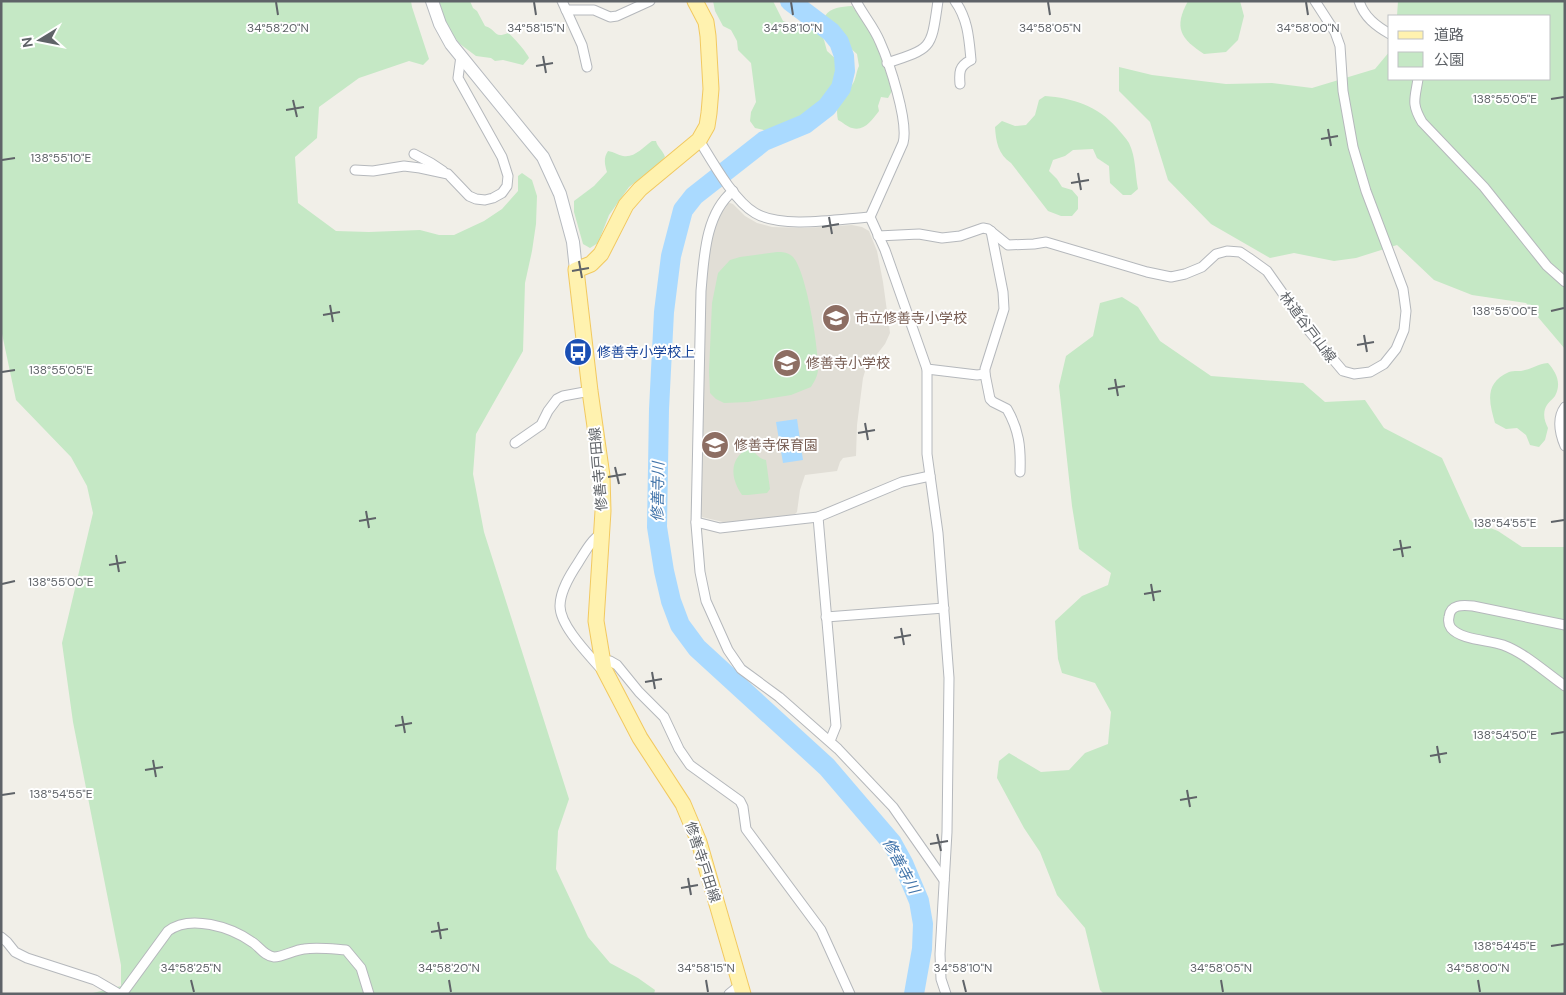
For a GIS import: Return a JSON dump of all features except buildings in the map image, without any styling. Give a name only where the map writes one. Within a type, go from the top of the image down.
[{"type":"main road","points":[[576,270],[590,264],[601,254],[626,205],[640,189],[702,144],[707,126],[711,89],[706,22],[695,1]]},
{"type":"main road","name":"修善寺戸田線","points":[[576,270],[602,476],[603,511],[596,621],[604,667],[640,738],[683,804],[699,842],[737,991]]},
{"type":"street","points":[[432,1],[440,24],[451,44],[543,157],[560,194],[573,242],[576,270]]},
{"type":"street","points":[[564,5],[594,10],[610,17],[618,16],[650,1]]},
{"type":"street","points":[[887,63],[916,53],[930,43],[938,1]]},
{"type":"street","points":[[955,1],[962,12],[967,26],[971,60],[959,70],[960,84]]},
{"type":"street","name":"林道谷戸山線","points":[[991,231],[1008,245],[1046,242],[1147,272],[1171,277],[1202,267],[1216,254],[1227,251],[1240,252],[1267,272],[1310,332],[1343,371],[1354,374],[1370,372],[1384,364],[1396,349],[1404,330],[1406,310],[1403,289],[1366,191],[1353,147],[1343,91],[1340,46],[1335,32],[1315,1]]},
{"type":"street","points":[[1359,1],[1362,10],[1374,25],[1388,33]]},
{"type":"street","points":[[857,2],[880,41],[895,86],[905,137],[870,216],[885,250],[927,369],[926,439],[938,532],[949,678],[947,832],[940,954],[942,979],[946,994]]},
{"type":"street","points":[[564,5],[582,45],[587,67]]},
{"type":"street","points":[[414,154],[431,162],[454,179],[469,196],[476,199],[485,200],[493,198],[502,193],[507,186],[508,176],[502,157],[458,78],[462,56]]},
{"type":"street","points":[[1418,80],[1414,100],[1416,111],[1422,122],[1484,187],[1547,266],[1565,282]]},
{"type":"street","points":[[702,144],[732,189],[755,214],[771,220],[794,222],[870,216]]},
{"type":"street","points":[[356,170],[373,171],[404,166],[445,173]]},
{"type":"street","points":[[732,189],[714,217],[704,256],[700,328],[696,522],[700,572],[706,601],[728,650],[741,669],[779,697],[838,748],[894,807],[944,880]]},
{"type":"street","points":[[878,236],[919,234],[942,238],[960,236],[983,228],[991,231],[1004,309],[984,368],[990,399],[1007,409],[1018,433],[1020,472]]},
{"type":"street","points":[[927,369],[976,375],[985,374]]},
{"type":"street","points":[[515,443],[542,425],[548,411],[557,398],[590,390]]},
{"type":"street","points":[[1565,408],[1562,410],[1560,431],[1565,446]]},
{"type":"street","points":[[696,522],[720,528],[818,517],[902,482],[930,476]]},
{"type":"street","points":[[818,517],[836,726],[830,741]]},
{"type":"street","points":[[602,533],[595,537],[574,568],[562,591],[560,605],[563,619],[588,654],[604,667],[610,661],[617,665],[639,692],[664,717],[679,749],[690,765],[740,801],[743,807],[746,829],[821,930],[850,994]]},
{"type":"street","points":[[1565,625],[1460,605],[1453,608],[1449,613],[1448,621],[1450,628],[1458,633],[1502,645],[1520,654],[1565,686]]},
{"type":"street","points":[[826,617],[944,608]]},
{"type":"street","points":[[1,937],[16,952],[27,958],[95,980],[121,994],[168,931],[174,926],[207,923],[247,938],[268,955],[274,957],[302,949],[346,950],[361,968],[369,994]]},
{"type":"shaded area","name":"修善寺小学校","points":[[730,203],[745,216],[757,223],[772,227],[805,228],[852,225],[869,231],[877,251],[890,333],[885,344],[866,368],[863,378],[857,425],[856,456],[843,458],[837,471],[805,475],[795,514],[727,523],[702,517],[700,512],[706,275],[709,247],[716,218],[726,204]]},
{"type":"green space","points":[[1,1],[411,1],[429,59],[423,65],[409,61],[359,78],[319,107],[317,138],[295,157],[298,203],[336,231],[420,230],[439,235],[454,235],[484,221],[502,209],[518,191],[518,176],[522,173],[532,180],[537,196],[536,224],[525,283],[523,351],[476,434],[473,474],[484,532],[569,799],[558,831],[556,869],[588,937],[610,963],[638,978],[655,990],[654,994],[89,994],[121,986],[121,965],[73,722],[62,643],[93,513],[87,486],[71,457],[16,400],[1,329]]},
{"type":"green space","points":[[439,1],[470,1],[485,26],[500,35],[508,33],[529,58],[523,65],[476,56],[460,44],[448,29]]},
{"type":"green space","points":[[713,1],[773,1],[783,21],[792,24],[805,22],[818,28],[827,51],[837,60],[837,74],[834,87],[829,95],[815,109],[789,124],[766,130],[755,128],[750,121],[751,112],[756,102],[751,63],[738,50],[737,41],[731,30],[723,26],[715,11]]},
{"type":"green space","points":[[1188,1],[1240,1],[1244,16],[1238,40],[1226,52],[1204,54],[1185,38],[1180,26],[1183,10]]},
{"type":"green space","points":[[1398,1],[1565,1],[1565,349],[1526,303],[1472,295],[1434,280],[1397,245],[1356,258],[1334,261],[1294,253],[1270,258],[1211,224],[1168,180],[1150,122],[1119,91],[1119,67],[1152,75],[1226,84],[1272,83],[1312,88],[1375,69],[1388,53],[1388,80],[1551,80],[1551,15],[1397,15]]},
{"type":"green space","points":[[852,6],[870,31],[879,50],[892,91],[888,98],[881,97],[878,106],[879,111],[871,121],[864,127],[856,129],[848,127],[838,120],[837,109],[841,96],[850,88],[854,81],[859,66],[857,54],[847,45],[839,30],[825,16],[833,9]]},
{"type":"green space","points":[[1045,96],[1084,104],[1110,120],[1129,143],[1134,160],[1138,189],[1131,195],[1123,195],[1110,183],[1109,166],[1097,158],[1093,149],[1073,150],[1065,156],[1053,160],[1049,171],[1062,187],[1072,190],[1078,197],[1078,209],[1072,216],[1061,216],[1048,211],[1011,163],[1000,152],[995,127],[1002,121],[1015,126],[1026,125],[1035,115],[1039,100]]},
{"type":"green space","points":[[652,141],[656,141],[665,157],[659,164],[629,187],[609,215],[598,243],[590,248],[583,244],[574,212],[574,201],[594,186],[607,172],[605,159],[608,151],[627,156],[639,152]]},
{"type":"green space","points":[[777,252],[792,256],[802,276],[814,328],[818,359],[817,376],[811,387],[791,395],[748,402],[724,403],[710,393],[712,303],[718,273],[730,260]]},
{"type":"green space","points":[[1122,297],[1138,307],[1160,341],[1211,376],[1303,383],[1325,402],[1365,400],[1384,428],[1442,458],[1470,520],[1498,531],[1522,547],[1565,547],[1565,994],[1104,994],[1100,990],[1085,928],[1057,895],[1040,852],[1024,828],[997,778],[999,761],[1009,753],[1041,772],[1069,770],[1085,753],[1108,744],[1111,712],[1095,683],[1062,673],[1058,659],[1055,621],[1082,596],[1108,585],[1111,573],[1079,549],[1072,506],[1059,386],[1066,356],[1093,336],[1100,303]]},
{"type":"green space","points":[[1548,363],[1556,374],[1558,387],[1555,396],[1545,409],[1544,414],[1548,428],[1545,440],[1539,447],[1530,445],[1526,435],[1517,428],[1506,429],[1495,423],[1490,394],[1495,382],[1501,376],[1509,372],[1523,371]]},
{"type":"green space","points":[[749,448],[766,460],[770,489],[767,493],[742,495],[735,482],[735,463],[742,452]]},
{"type":"water","points":[[797,419],[803,460],[783,463],[776,422]]},
{"type":"waterway","name":"修善寺川","points":[[790,1],[831,32],[839,42],[844,56],[845,71],[841,88],[827,107],[805,124],[764,141],[694,196],[683,210],[671,256],[664,312],[659,409],[657,527],[671,601],[680,625],[697,648],[827,767],[892,843],[903,863],[919,901],[923,924],[922,949],[914,994]]},
{"type":"place","name":"市立修善寺小学校","points":[[836,318]]},
{"type":"place","name":"修善寺小学校上","points":[[578,352]]},
{"type":"place","name":"修善寺小学校","points":[[787,363]]},
{"type":"place","name":"修善寺保育園","points":[[715,445]]}]
